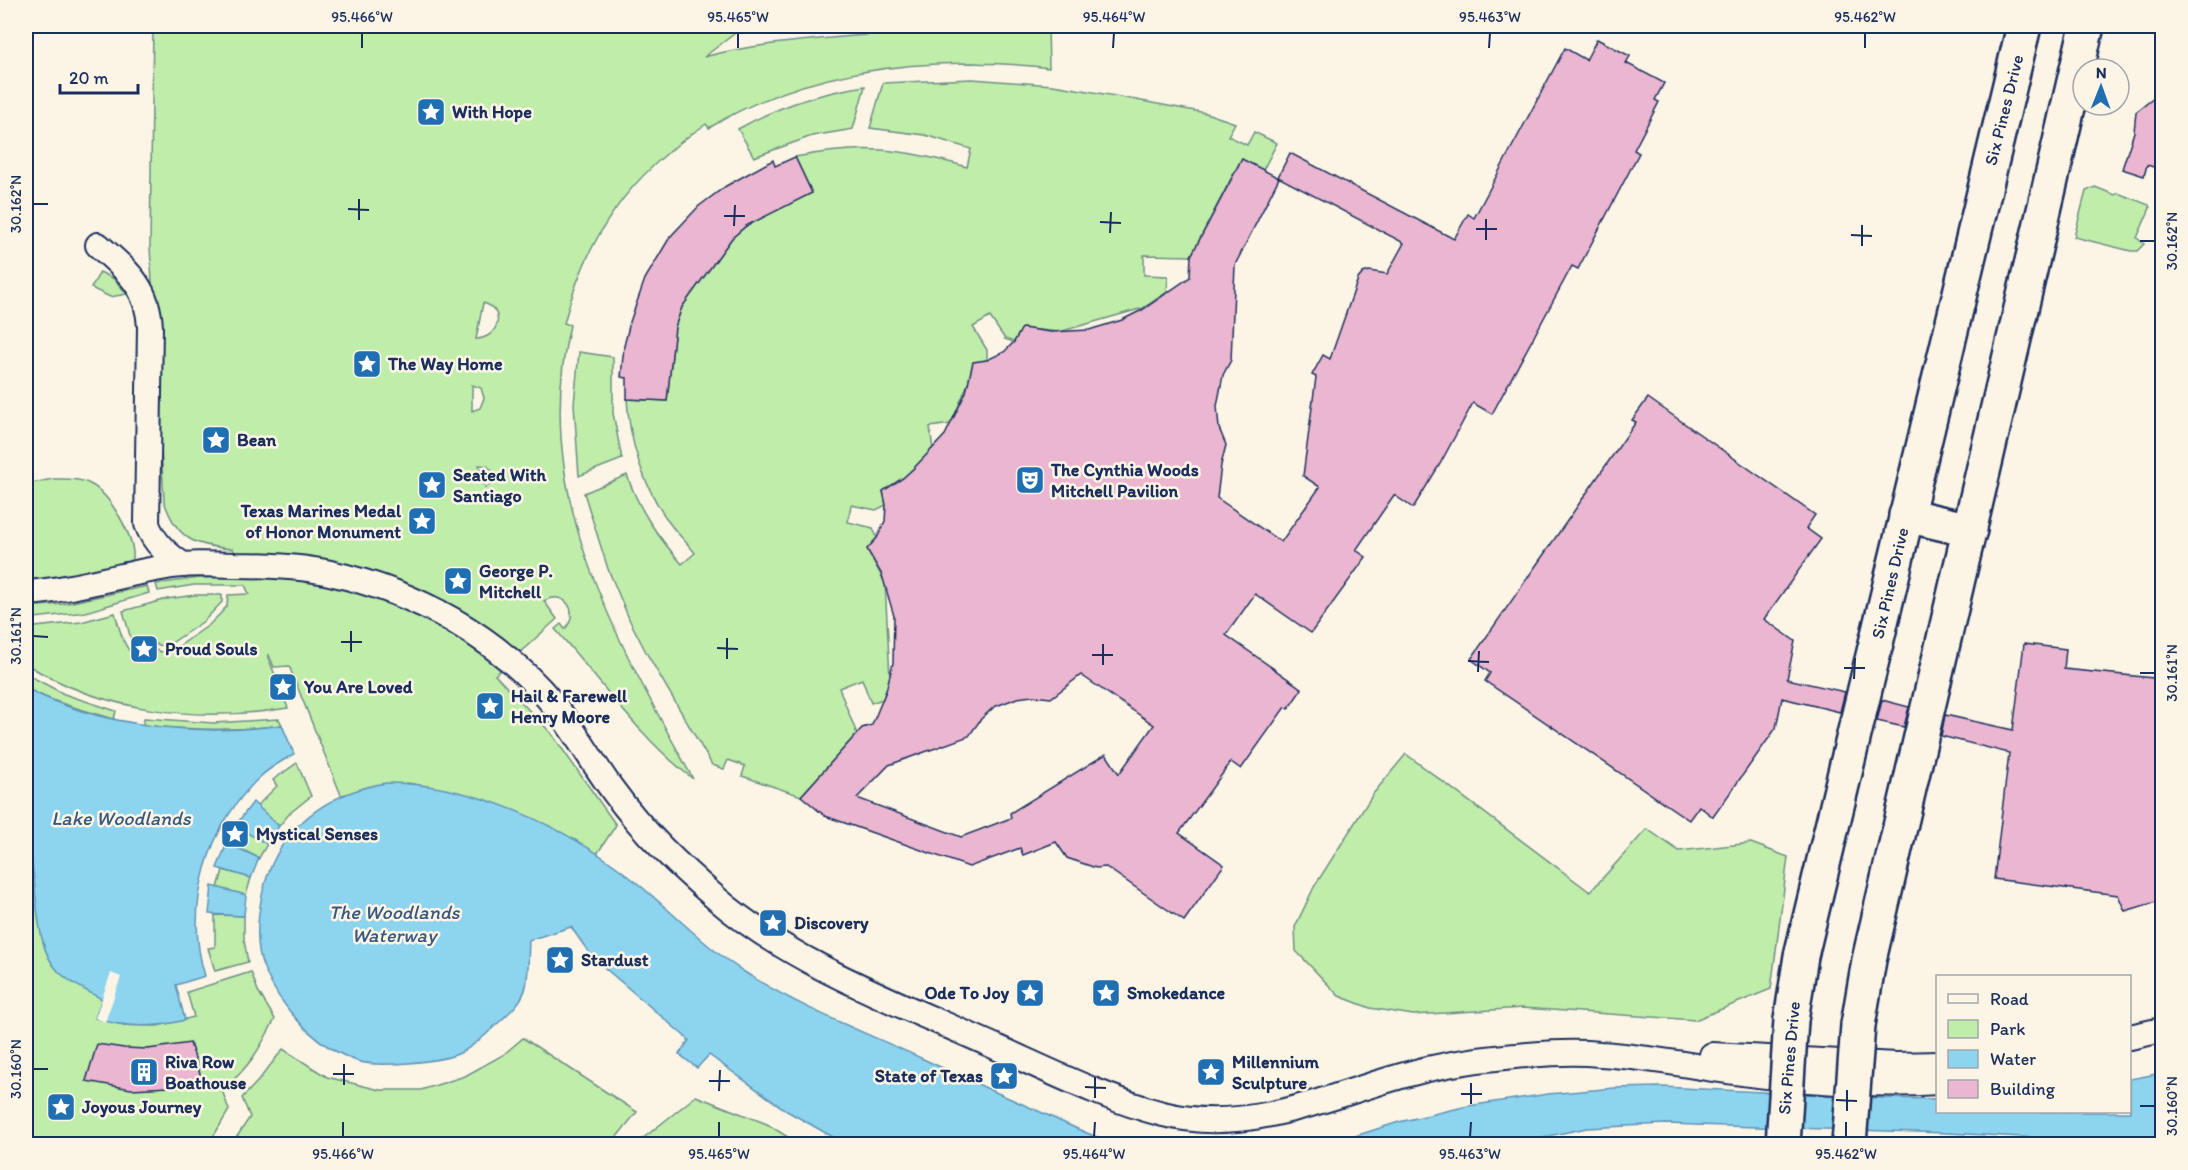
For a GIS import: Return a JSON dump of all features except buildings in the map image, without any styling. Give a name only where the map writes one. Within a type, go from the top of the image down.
[{"type":"street","name":"Six Pines Drive","points":[[1783,1144],[1791,1020],[1803,945],[2024,26]]},
{"type":"street","points":[[1849,1144],[1858,1025],[1869,960],[2087,26]]},
{"type":"street","points":[[98,245],[129,273],[143,293],[148,306],[150,327],[147,524],[150,533],[163,549],[183,565]]},
{"type":"street","points":[[1906,515],[1970,530]]},
{"type":"street","points":[[26,593],[82,586],[165,567],[276,565],[326,572],[378,586],[441,614],[499,651],[531,681],[561,714],[615,794],[639,824],[716,898],[745,921],[783,945],[860,986],[1084,1086],[1167,1116],[1197,1120],[1257,1118],[1304,1107],[1443,1065],[1509,1057],[1599,1053],[1936,1064]]},
{"type":"street","points":[[2131,1037],[2163,1030]]},
{"type":"street","points":[[1599,1053],[1811,1080],[1936,1082]]},
{"type":"green space","points":[[153,26],[740,26],[734,34],[704,57],[799,41],[940,30],[1048,27],[1049,68],[972,63],[903,66],[869,71],[803,86],[770,97],[709,128],[706,124],[655,164],[634,186],[599,234],[574,291],[564,323],[570,325],[561,387],[562,447],[571,505],[588,562],[610,617],[635,671],[693,779],[673,763],[637,727],[555,629],[561,624],[565,629],[570,622],[571,610],[564,600],[551,598],[544,601],[557,619],[495,675],[551,733],[616,825],[597,854],[563,834],[513,811],[448,790],[407,783],[341,795],[289,666],[274,667],[269,655],[288,708],[220,714],[152,710],[119,703],[56,680],[26,664],[26,628],[81,622],[115,613],[124,642],[132,654],[145,659],[148,656],[148,647],[161,652],[172,651],[209,625],[227,606],[228,595],[249,594],[245,585],[194,585],[158,591],[156,584],[198,578],[243,576],[233,549],[208,546],[189,538],[175,525],[164,501],[150,246]],"holes":[[[483,303],[495,311],[497,323],[490,334],[476,339]],[[472,385],[481,388],[484,398],[480,408],[472,411]],[[479,465],[487,466],[494,472],[494,482],[485,488]]]},
{"type":"green space","points":[[972,79],[1053,85],[1206,113],[1235,123],[1228,136],[1247,145],[1254,132],[1277,143],[1263,170],[1241,159],[1191,256],[1144,255],[1144,275],[1168,276],[1167,292],[1143,308],[1059,332],[1022,328],[1014,342],[1005,339],[990,317],[973,327],[987,350],[987,360],[981,361],[969,381],[951,424],[930,427],[933,450],[903,478],[883,491],[886,505],[876,510],[851,505],[848,522],[873,528],[877,538],[867,549],[885,583],[890,678],[883,699],[871,703],[862,679],[839,688],[857,734],[801,796],[742,776],[745,766],[728,760],[724,769],[712,765],[630,621],[608,569],[584,493],[627,475],[637,500],[650,522],[682,564],[695,553],[674,530],[659,508],[645,479],[631,431],[627,399],[667,401],[675,327],[682,307],[732,238],[746,226],[812,193],[795,157],[841,150],[882,150],[922,156],[967,167],[971,149],[925,135],[870,128],[883,83]]},
{"type":"green space","points":[[865,86],[853,129],[812,136],[754,157],[738,129],[799,102],[831,92]]},
{"type":"green space","points":[[2095,187],[2149,205],[2150,208],[2137,238],[2144,244],[2137,251],[2074,237],[2086,191]]},
{"type":"green space","points":[[100,272],[114,279],[127,294],[110,297],[91,288]]},
{"type":"green space","points":[[579,352],[613,357],[613,413],[622,459],[579,476],[574,404]]},
{"type":"green space","points":[[53,479],[86,482],[105,496],[119,516],[130,539],[133,558],[129,563],[51,579],[26,580],[26,484]]},
{"type":"green space","points":[[147,586],[149,593],[86,612],[26,619],[26,607],[63,604]]},
{"type":"green space","points":[[195,595],[222,595],[222,602],[204,621],[167,646],[157,645],[145,639],[139,643],[139,649],[131,639],[123,611],[167,599]]},
{"type":"green space","points":[[26,674],[64,694],[116,711],[114,719],[69,706],[26,688]]},
{"type":"green space","points":[[144,718],[213,723],[279,719],[282,725],[247,729],[195,729],[143,725]]},
{"type":"green space","points":[[1406,754],[1590,892],[1647,829],[1679,851],[1751,843],[1788,857],[1771,989],[1695,1020],[1523,1008],[1413,1015],[1370,1008],[1339,996],[1296,951],[1295,927],[1314,887],[1373,794]]},
{"type":"green space","points":[[297,763],[311,796],[290,813],[279,826],[257,806],[277,786],[273,780]]},
{"type":"green space","points":[[241,829],[267,844],[259,858],[232,845]]},
{"type":"green space","points":[[26,841],[31,856],[45,949],[63,974],[102,998],[123,1025],[157,1026],[194,1017],[187,992],[251,972],[258,991],[275,1019],[253,1058],[222,1090],[229,1110],[209,1144],[26,1144]]},
{"type":"green space","points":[[223,870],[251,878],[246,895],[218,888]]},
{"type":"green space","points":[[215,915],[244,916],[244,940],[248,962],[215,971],[208,948],[215,947]]},
{"type":"green space","points":[[523,1038],[637,1112],[611,1144],[232,1144],[250,1117],[242,1098],[283,1049],[327,1077],[380,1090],[421,1090],[465,1076],[503,1055]]},
{"type":"green space","points":[[696,1096],[767,1124],[799,1144],[636,1144]]},
{"type":"water","name":"Lake Woodlands","points":[[26,688],[85,712],[151,726],[218,730],[282,725],[294,754],[264,774],[242,797],[226,819],[205,869],[199,896],[197,923],[199,950],[205,976],[176,985],[185,1020],[140,1026],[117,1024],[95,1018],[102,999],[68,979],[49,959],[40,927],[26,841]]},
{"type":"water","name":"The Woodlands Waterway","points":[[386,783],[450,790],[483,799],[547,825],[577,841],[631,878],[715,951],[767,986],[1072,1127],[1120,1144],[845,1144],[787,1111],[709,1055],[697,1068],[679,1054],[689,1040],[592,957],[571,927],[529,940],[527,980],[522,997],[488,1033],[460,1053],[439,1059],[393,1064],[366,1063],[342,1054],[327,1046],[301,1024],[289,1011],[270,982],[263,966],[258,942],[261,900],[272,864],[281,847],[304,820],[318,809],[350,792]]},
{"type":"water","points":[[253,802],[279,826],[267,844],[235,826]]},
{"type":"water","points":[[227,843],[259,858],[251,878],[217,868]]},
{"type":"water","points":[[212,886],[246,895],[244,916],[209,914]]},
{"type":"water","points":[[2162,1073],[2162,1143],[1666,1124],[1587,1128],[1510,1144],[1330,1144],[1399,1122],[1468,1106],[1548,1094],[1615,1088],[1662,1087],[1936,1099],[1936,1113],[2131,1113],[2131,1079]]},
{"type":"pier","points":[[111,973],[121,977],[105,1022],[95,1018]]},
{"type":"place","name":"With Hope","points":[[431,112]]},
{"type":"place","name":"The Way Home","points":[[367,364]]},
{"type":"place","name":"Bean","points":[[216,440]]},
{"type":"place","name":"The Cynthia Woods Mitchell Pavilion","points":[[1030,480]]},
{"type":"place","name":"Seated With Santiago","points":[[432,485]]},
{"type":"place","name":"Texas Marines Medal of Honor Monument","points":[[422,521]]},
{"type":"place","name":"George P. Mitchell","points":[[458,581]]},
{"type":"place","name":"Proud Souls","points":[[144,649]]},
{"type":"place","name":"You Are Loved","points":[[283,687]]},
{"type":"place","name":"Hail & Farewell Henry Moore","points":[[490,706]]},
{"type":"place","name":"Mystical Senses","points":[[235,834]]},
{"type":"place","name":"Discovery","points":[[773,923]]},
{"type":"place","name":"Stardust","points":[[560,960]]},
{"type":"place","name":"Ode To Joy","points":[[1030,993]]},
{"type":"place","name":"Smokedance","points":[[1106,993]]},
{"type":"place","name":"Riva Row Boathouse","points":[[144,1072]]},
{"type":"place","name":"Millennium Sculpture","points":[[1211,1072]]},
{"type":"place","name":"State of Texas","points":[[1004,1076]]},
{"type":"place","name":"Joyous Journey","points":[[61,1107]]}]
